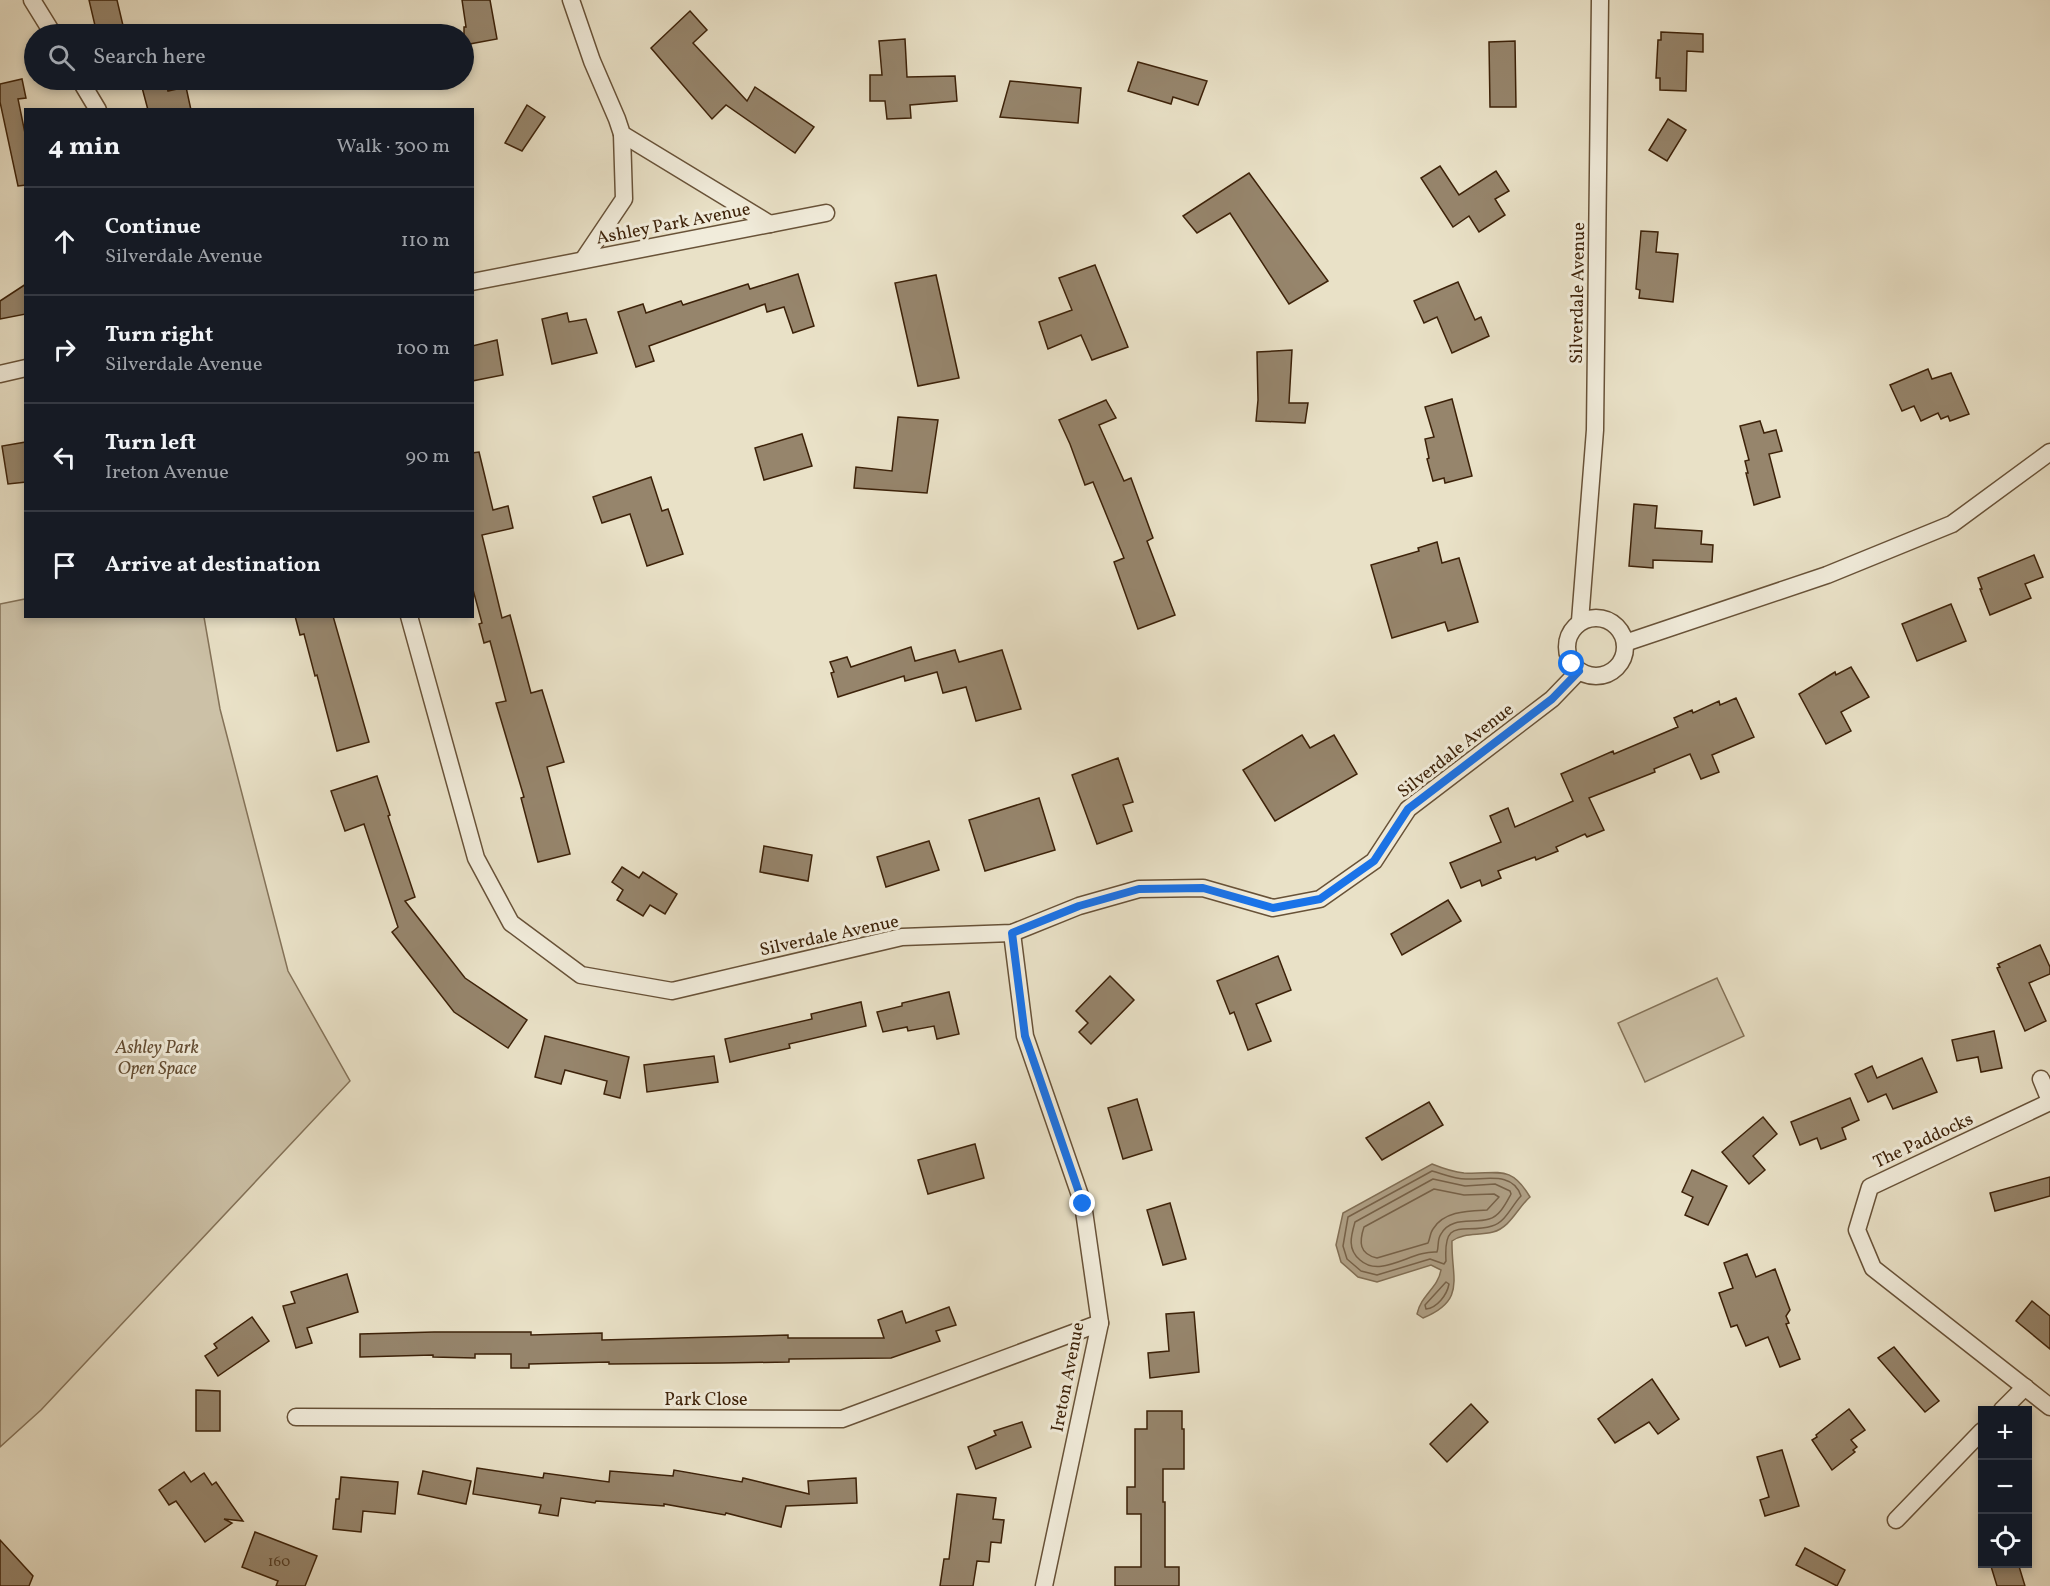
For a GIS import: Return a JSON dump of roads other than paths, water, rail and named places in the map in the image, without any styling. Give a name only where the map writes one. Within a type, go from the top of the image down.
[{"type":"street","points":[[32,0],[47,24]]},
{"type":"street","name":"Ashley Park Avenue","points":[[571,0],[592,61],[622,134],[624,199],[583,260]]},
{"type":"street","name":"Silverdale Avenue","points":[[1580,621],[1595,430],[1600,0]]},
{"type":"street","points":[[86,90],[97,108]]},
{"type":"street","name":"Ashley Park Avenue","points":[[622,134],[770,224]]},
{"type":"street","name":"Ashley Park Avenue","points":[[474,282],[826,213]]},
{"type":"street","points":[[0,375],[24,369]]},
{"type":"street","points":[[1625,643],[1827,575],[1952,524],[2050,452]]},
{"type":"street","points":[[1599,617],[1617,626],[1625,643],[1625,653],[1615,669],[1597,676],[1588,675],[1579,671],[1572,664],[1566,646],[1568,636],[1580,621],[1599,617]]},
{"type":"street","name":"Silverdale Avenue","points":[[410,618],[476,858],[511,922],[581,975],[672,991],[902,937],[1012,933],[1079,906],[1139,889],[1203,888],[1273,908],[1320,899],[1374,861],[1408,809],[1552,699],[1579,671]]},
{"type":"street","name":"Ireton Avenue","points":[[1012,933],[1025,1036],[1083,1204],[1100,1323],[1044,1586]]},
{"type":"street","name":"The Paddocks","points":[[2041,1079],[2050,1101],[1870,1187],[1857,1230],[1873,1268],[2050,1407]]},
{"type":"street","name":"Park Close","points":[[296,1417],[842,1419],[1100,1323]]},
{"type":"street","points":[[2006,1406],[2025,1387]]},
{"type":"street","points":[[1896,1520],[1978,1436]]},
{"type":"water","points":[[1432,1164],[1460,1172],[1509,1175],[1523,1186],[1530,1197],[1509,1222],[1499,1230],[1462,1236],[1452,1241],[1454,1287],[1451,1295],[1446,1304],[1423,1318],[1417,1314],[1419,1307],[1437,1282],[1441,1270],[1431,1265],[1377,1282],[1358,1277],[1341,1262],[1336,1245],[1343,1213]]},
{"type":"park label","name":"Ashley Park Open Space","points":[[157,1057]]}]
